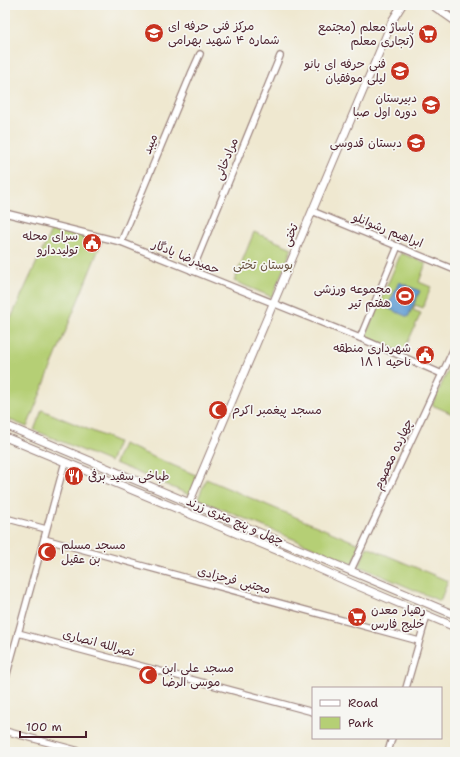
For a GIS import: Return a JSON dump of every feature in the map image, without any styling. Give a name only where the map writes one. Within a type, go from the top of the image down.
[{"type":"main road","name":"تختی","points":[[189,502],[400,5]]},
{"type":"main road","points":[[432,5],[455,21]]},
{"type":"main road","points":[[447,5],[455,10]]},
{"type":"main road","name":"چهل و پنج متری زرند","points":[[5,425],[455,614]]},
{"type":"main road","name":"چهل و پنج متری زرند","points":[[5,437],[286,554],[455,627]]},
{"type":"main road","points":[[32,448],[40,449],[42,447],[40,440]]},
{"type":"main road","points":[[65,462],[68,452]]},
{"type":"main road","points":[[91,473],[88,467],[95,463]]},
{"type":"street","name":"میبد","points":[[121,242],[200,54]]},
{"type":"street","name":"مرادخانی","points":[[192,271],[280,56]]},
{"type":"street","name":"ابراهیم رشوانلو","points":[[312,210],[455,270]]},
{"type":"street","name":"حمیدرضا یادگار","points":[[5,213],[121,242],[360,338],[442,374]]},
{"type":"street","points":[[360,338],[398,246]]},
{"type":"street","name":"چهارده معصوم","points":[[351,570],[455,346]]},
{"type":"street","points":[[5,681],[65,462]]},
{"type":"street","points":[[5,518],[46,530]]},
{"type":"street","name":"مجتبی فرحزادی","points":[[44,539],[419,642]]},
{"type":"street","points":[[406,687],[427,616]]},
{"type":"street","name":"نصرالله انصاری","points":[[18,633],[312,712]]},
{"type":"street","points":[[5,731],[83,752]]},
{"type":"street","points":[[388,752],[392,739]]},
{"type":"green space","points":[[53,227],[102,241],[27,427],[5,418],[5,331]]},
{"type":"green space","name":"بوستان تختی","points":[[254,232],[292,248],[272,297],[234,281]]},
{"type":"green space","name":"مجموعه ورزشی هفتم تیر","points":[[401,253],[426,263],[419,282],[431,287],[423,308],[415,305],[413,310],[421,313],[403,353],[365,337]]},
{"type":"green space","points":[[450,366],[455,369],[455,415],[432,405]]},
{"type":"green space","points":[[42,410],[118,442],[110,462],[34,430]]},
{"type":"green space","points":[[123,444],[198,476],[190,495],[115,463]]},
{"type":"green space","points":[[206,479],[359,544],[360,545],[353,564],[198,499]]},
{"type":"green space","points":[[367,547],[448,581],[440,601],[359,566]]},
{"type":"water","points":[[399,282],[420,291],[408,317],[387,308]]},
{"type":"place","name":"مرکز فنی حرفه ای شماره ۴ شهید بهرامی","points":[[154,33]]},
{"type":"place","name":"پاساژ معلم (مجتمع تجاری معلم)","points":[[428,34]]},
{"type":"place","name":"فنی حرفه ای بانو لیلی موفقیان","points":[[400,71]]},
{"type":"place","name":"دبیرستان دوره اول صبا","points":[[431,105]]},
{"type":"place","name":"دبستان قدوسی","points":[[416,143]]},
{"type":"place","name":"سرای محله تولیددارو","points":[[92,243]]},
{"type":"place","name":"مجموعه ورزشی هفتم تیر","points":[[405,296]]},
{"type":"place","name":"شهرداری منطقه ۱۸ ناحیه ۱","points":[[425,355]]},
{"type":"place","name":"مسجد پیغمبر اکرم","points":[[218,410]]},
{"type":"place","name":"طباخی سفید برفی","points":[[74,476]]},
{"type":"place","name":"مسجد مسلم بن عقیل","points":[[47,552]]},
{"type":"place","name":"رهیار معدن خلیج فارس","points":[[357,617]]},
{"type":"place","name":"مسجد علی ابن موسی الرضا","points":[[148,675]]}]
